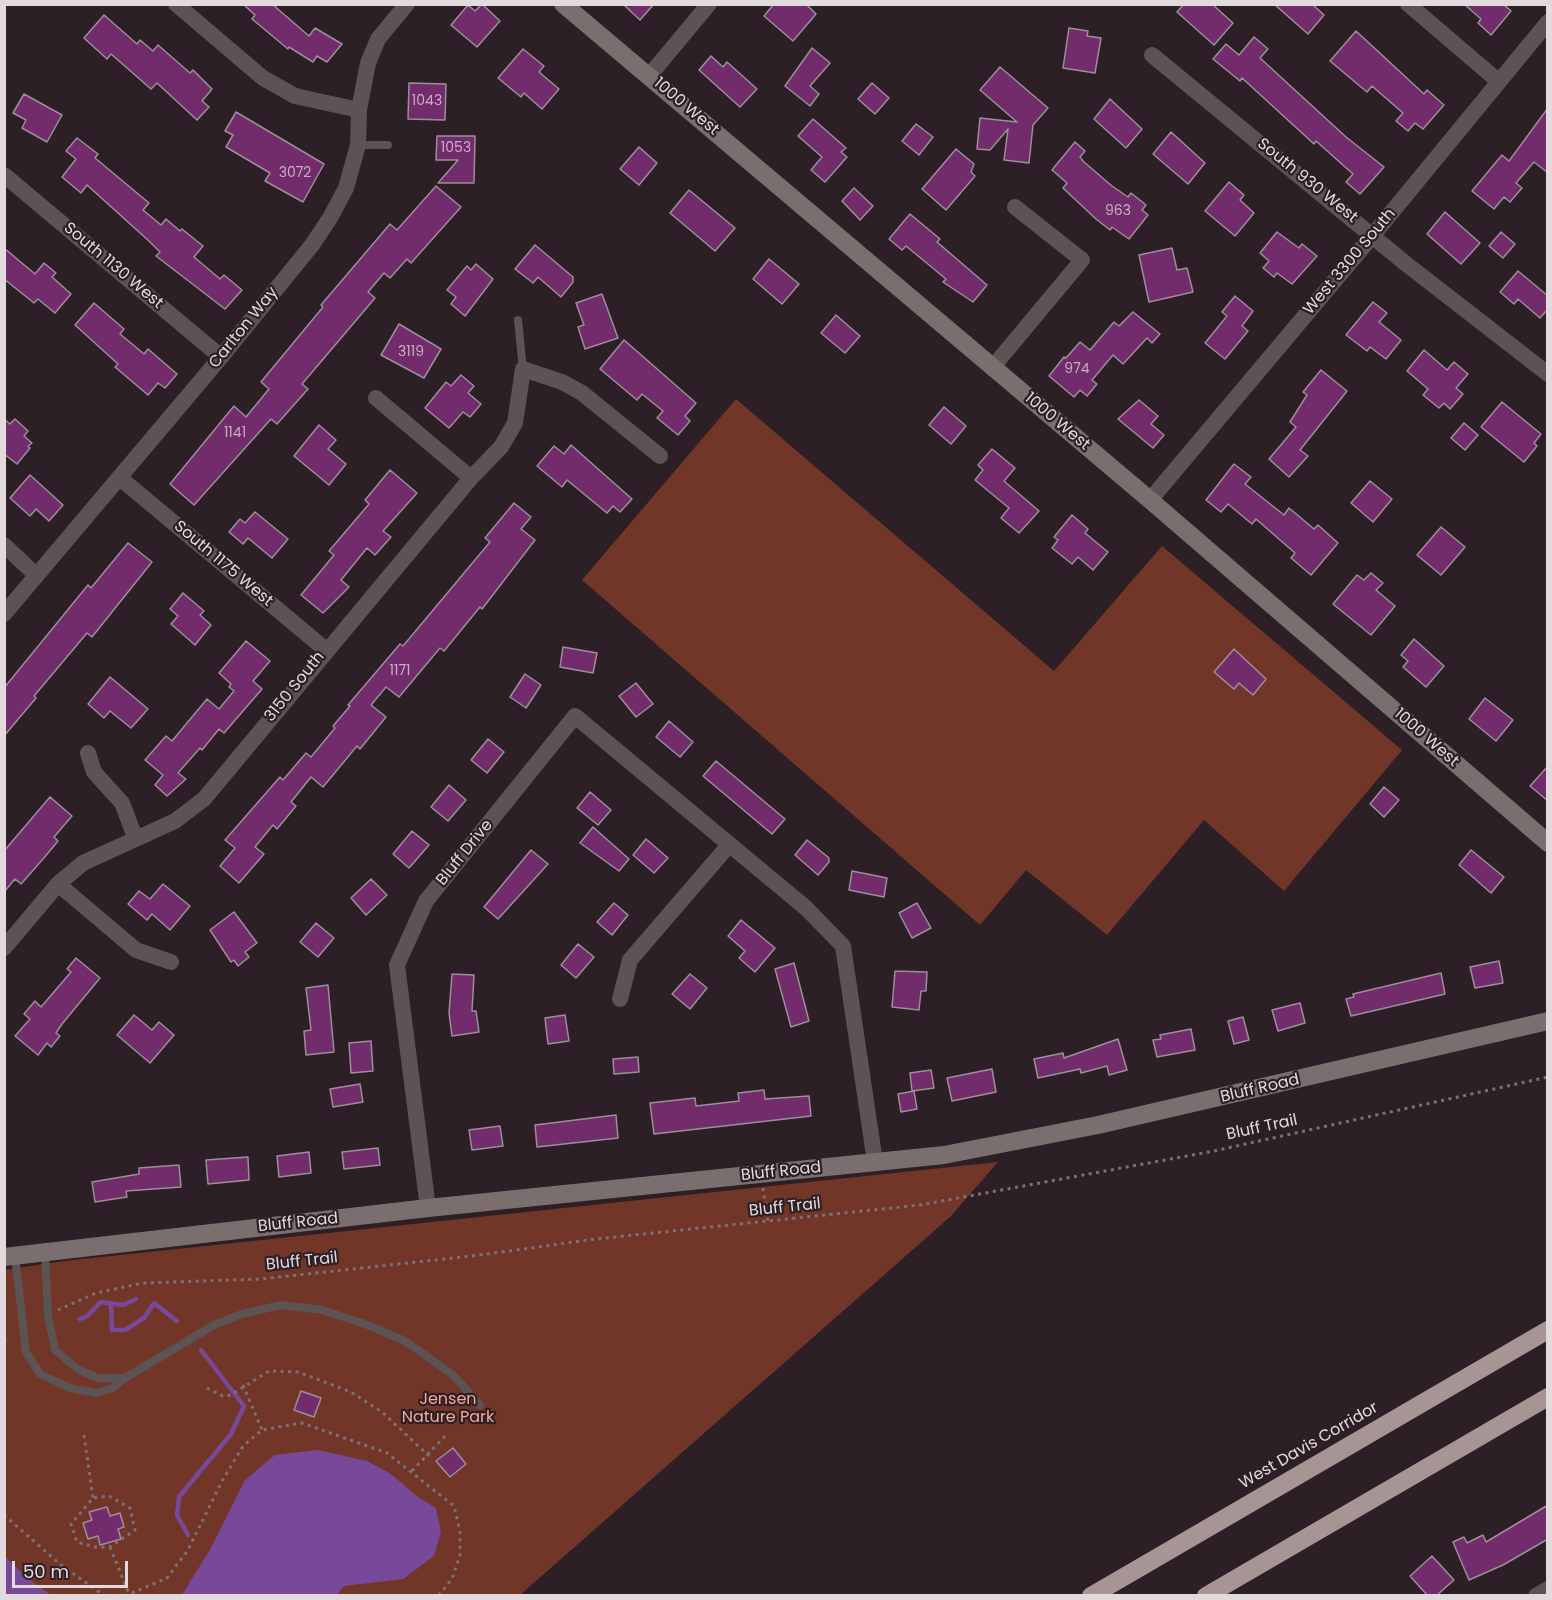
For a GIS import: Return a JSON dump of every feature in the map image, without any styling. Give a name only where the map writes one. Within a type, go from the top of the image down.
[{"type":"highway","name":"West Davis Corridor","points":[[1091,1596],[1548,1330]]},
{"type":"highway","points":[[1206,1596],[1548,1397]]},
{"type":"main road","name":"1000 West","points":[[562,4],[1150,500],[1548,843]]},
{"type":"main road","name":"Bluff Road","points":[[10,1256],[428,1208],[944,1155],[1098,1125],[1399,1058],[1548,1021]]},
{"type":"street","points":[[176,4],[263,78],[295,96],[359,110]]},
{"type":"street","name":"Carlton Way","points":[[4,614],[220,357],[330,218],[346,188],[358,145],[359,110],[368,63],[378,39],[407,4]]},
{"type":"street","points":[[649,76],[709,4]]},
{"type":"street","points":[[1408,4],[1497,80]]},
{"type":"street","name":"West 3300 South","points":[[1150,500],[1373,235],[1497,80],[1548,22]]},
{"type":"street","name":"South 930 West","points":[[1152,55],[1405,263],[1548,374]]},
{"type":"street","name":"South 1130 West","points":[[4,175],[220,357]]},
{"type":"street","points":[[992,368],[1082,260],[1015,207]]},
{"type":"street","points":[[523,369],[562,382],[582,393],[660,456]]},
{"type":"street","name":"3150 South","points":[[4,948],[58,884],[83,863],[135,837],[175,821],[204,800],[326,650],[471,478],[501,447],[514,423],[523,369]]},
{"type":"street","points":[[376,398],[471,478]]},
{"type":"street","name":"South 1175 West","points":[[120,478],[326,650]]},
{"type":"street","points":[[4,545],[36,575]]},
{"type":"street","name":"Bluff Drive","points":[[428,1208],[397,964],[426,901],[575,716],[806,908],[843,945],[874,1162]]},
{"type":"street","points":[[88,753],[94,772],[122,803],[135,837]]},
{"type":"street","points":[[620,999],[630,960],[729,845]]},
{"type":"street","points":[[58,884],[136,950],[171,962]]},
{"type":"street","points":[[1536,1596],[1548,1589]]},
{"type":"lane","points":[[358,145],[388,145]]},
{"type":"lane","points":[[518,320],[523,369]]},
{"type":"lane","points":[[45,1251],[48,1315],[55,1350],[79,1370],[98,1378],[125,1378]]},
{"type":"lane","points":[[10,1256],[26,1352],[40,1374],[70,1388],[96,1393],[113,1388],[125,1378],[216,1324],[242,1314],[280,1305],[322,1310],[365,1324],[405,1341],[453,1375],[480,1405]]},
{"type":"path","name":"Bluff Trail","points":[[48,1315],[96,1293],[143,1283],[261,1279],[472,1256],[596,1239],[920,1205],[1226,1148],[1548,1077]]},
{"type":"path","points":[[761,1174],[768,1222]]},
{"type":"path","points":[[207,1388],[223,1396],[231,1395],[243,1385],[269,1371],[298,1372],[327,1382],[382,1412],[429,1456]]},
{"type":"path","points":[[243,1385],[262,1430]]},
{"type":"path","points":[[111,1547],[128,1595],[167,1578],[188,1551],[222,1480],[243,1446],[262,1430],[302,1423],[387,1453],[454,1506],[460,1532],[460,1555],[452,1579],[438,1596]]},
{"type":"path","points":[[412,1471],[429,1456],[447,1434]]},
{"type":"path","points":[[84,1435],[93,1498]]},
{"type":"path","points":[[109,1496],[130,1508],[135,1530],[111,1547],[95,1547],[77,1542],[71,1524],[93,1498],[109,1496]]},
{"type":"path","points":[[4,1515],[61,1565],[105,1596]]},
{"type":"green space","points":[[736,399],[1054,671],[1162,546],[1402,750],[1284,891],[1204,820],[1107,935],[1026,870],[980,925],[582,580]]},
{"type":"green space","name":"Jensen Nature Park","points":[[998,1162],[950,1217],[520,1595],[5,1595],[4,1270],[64,1261]]},
{"type":"shaded area","points":[[318,1450],[367,1461],[391,1474],[418,1497],[436,1508],[441,1532],[434,1556],[403,1579],[344,1586],[337,1595],[182,1595],[211,1548],[245,1480],[275,1455]]},
{"type":"shaded area","points":[[4,1556],[30,1580],[51,1595],[5,1595]]},
{"type":"building","points":[[243,4],[272,4],[309,36],[315,28],[342,44],[327,62],[317,56],[313,62],[289,47],[288,49],[252,19],[255,15]]},
{"type":"building","points":[[482,4],[500,21],[477,47],[451,25],[468,5],[475,11]]},
{"type":"building","points":[[623,4],[654,4],[640,20]]},
{"type":"building","points":[[774,4],[806,4],[816,14],[793,41],[764,16]]},
{"type":"building","points":[[1184,4],[1212,4],[1233,23],[1214,45],[1177,12]]},
{"type":"building","points":[[1274,4],[1312,4],[1324,15],[1308,34]]},
{"type":"building","points":[[1464,4],[1503,4],[1511,11],[1491,35],[1478,23],[1481,19]]},
{"type":"building","points":[[104,15],[137,44],[140,40],[153,51],[158,45],[190,73],[193,70],[212,89],[202,101],[209,107],[197,120],[157,83],[151,89],[111,54],[107,59],[84,38]]},
{"type":"building","points":[[1069,28],[1088,31],[1087,36],[1101,38],[1095,73],[1063,68]]},
{"type":"building","points":[[1356,31],[1424,94],[1427,90],[1444,105],[1423,129],[1415,123],[1408,131],[1396,121],[1403,113],[1372,86],[1367,92],[1330,61]]},
{"type":"building","points":[[1254,37],[1268,49],[1260,58],[1346,137],[1384,167],[1360,194],[1346,182],[1353,174],[1316,141],[1314,144],[1242,78],[1240,81],[1213,59],[1226,44],[1239,55]]},
{"type":"building","points":[[812,48],[830,63],[810,86],[819,94],[810,106],[785,86]]},
{"type":"building","points":[[523,49],[544,66],[539,72],[559,89],[542,109],[524,93],[521,97],[498,78]]},
{"type":"building","points":[[711,56],[723,67],[727,62],[757,89],[740,107],[699,70]]},
{"type":"building","points":[[1000,67],[1048,108],[1033,125],[1029,163],[1004,160],[1008,129],[990,150],[977,149],[980,118],[1017,122],[980,90]]},
{"type":"building","points":[[409,83],[446,84],[445,120],[408,119]]},
{"type":"building","points":[[872,83],[889,98],[875,114],[858,99]]},
{"type":"building","points":[[24,94],[62,115],[47,142],[22,128],[26,120],[13,113]]},
{"type":"building","points":[[1110,99],[1142,129],[1126,148],[1094,119]]},
{"type":"building","points":[[1548,108],[1548,173],[1534,162],[1516,183],[1522,188],[1510,202],[1504,197],[1494,209],[1472,191],[1502,155],[1509,161]]},
{"type":"building","points":[[236,112],[324,164],[303,202],[265,181],[270,173],[226,147],[233,135],[225,131]]},
{"type":"building","points":[[813,119],[846,148],[841,152],[847,157],[825,182],[811,170],[822,157],[798,136]]},
{"type":"building","points":[[916,124],[933,137],[919,155],[902,141]]},
{"type":"building","points":[[1171,132],[1205,163],[1188,184],[1153,154]]},
{"type":"building","points":[[437,136],[475,136],[474,183],[438,183],[458,160],[436,160]]},
{"type":"building","points":[[77,138],[98,154],[95,158],[149,203],[143,210],[161,225],[166,219],[203,246],[194,257],[220,279],[224,275],[242,290],[225,309],[156,256],[160,252],[87,185],[81,193],[62,177],[76,159],[66,151]]},
{"type":"building","points":[[1075,142],[1085,151],[1080,157],[1084,162],[1112,186],[1128,197],[1131,193],[1146,205],[1142,210],[1148,215],[1129,239],[1112,227],[1110,230],[1096,219],[1063,188],[1067,183],[1052,170]]},
{"type":"building","points":[[639,147],[657,163],[639,185],[620,169]]},
{"type":"building","points":[[956,149],[974,164],[971,172],[975,176],[946,210],[922,189]]},
{"type":"building","points":[[1229,182],[1244,195],[1240,200],[1254,213],[1235,236],[1205,211]]},
{"type":"building","points":[[436,186],[461,207],[411,263],[407,259],[390,278],[384,273],[368,292],[375,298],[302,384],[308,389],[277,424],[271,419],[194,505],[170,484],[234,406],[246,417],[269,389],[261,382],[323,307],[321,305],[390,224],[397,230]]},
{"type":"building","points":[[854,188],[873,206],[860,220],[842,201]]},
{"type":"building","points":[[689,190],[735,228],[715,251],[670,213]]},
{"type":"building","points":[[1445,212],[1480,243],[1461,264],[1427,234]]},
{"type":"building","points":[[910,214],[940,239],[937,242],[987,285],[973,302],[943,282],[946,279],[906,246],[902,250],[889,239]]},
{"type":"building","points":[[1277,232],[1299,248],[1302,244],[1317,256],[1292,284],[1277,273],[1274,277],[1263,268],[1269,261],[1260,253]]},
{"type":"building","points":[[1501,232],[1515,244],[1503,258],[1489,246]]},
{"type":"building","points":[[535,245],[573,277],[573,282],[561,297],[538,277],[533,283],[515,269]]},
{"type":"building","points":[[4,248],[35,274],[44,263],[56,273],[52,277],[71,294],[55,313],[38,299],[34,303],[4,279]]},
{"type":"building","points":[[1172,248],[1177,270],[1187,268],[1193,292],[1149,302],[1139,255]]},
{"type":"building","points":[[769,259],[799,284],[782,304],[753,279]]},
{"type":"building","points":[[476,264],[493,279],[465,316],[451,304],[456,297],[447,290],[467,266],[471,270]]},
{"type":"building","points":[[1518,271],[1548,296],[1548,309],[1540,318],[1518,299],[1514,304],[1500,292]]},
{"type":"building","points":[[602,294],[618,338],[585,349],[578,327],[584,325],[576,303]]},
{"type":"building","points":[[1235,296],[1253,311],[1242,326],[1248,331],[1225,359],[1205,343],[1227,316],[1222,312]]},
{"type":"building","points":[[1373,302],[1387,313],[1379,322],[1401,340],[1386,359],[1370,347],[1367,351],[1346,335]]},
{"type":"building","points":[[94,303],[124,329],[120,334],[144,354],[148,349],[177,374],[165,388],[158,383],[148,395],[115,367],[118,364],[75,325]]},
{"type":"building","points":[[1133,312],[1160,334],[1152,343],[1147,338],[1123,364],[1113,355],[1092,380],[1097,384],[1087,396],[1080,390],[1074,397],[1049,376],[1080,342],[1090,350],[1114,322],[1119,326]]},
{"type":"building","points":[[836,315],[860,336],[845,353],[821,333]]},
{"type":"building","points":[[399,324],[441,349],[424,378],[381,355]]},
{"type":"building","points":[[624,340],[696,403],[685,416],[690,421],[678,435],[657,418],[663,411],[642,394],[637,400],[600,369]]},
{"type":"building","points":[[1424,350],[1447,370],[1454,362],[1468,374],[1456,388],[1463,394],[1450,409],[1444,403],[1439,408],[1423,395],[1428,389],[1407,371]]},
{"type":"building","points":[[1321,370],[1347,391],[1300,450],[1308,456],[1289,477],[1269,459],[1296,427],[1290,422],[1307,395],[1303,392]]},
{"type":"building","points":[[461,375],[474,386],[468,393],[481,404],[470,417],[463,412],[449,428],[425,408],[446,382],[451,386]]},
{"type":"building","points":[[1139,400],[1158,416],[1151,424],[1164,435],[1153,448],[1118,419]]},
{"type":"building","points":[[1502,402],[1541,434],[1534,443],[1537,446],[1524,462],[1481,427]]},
{"type":"building","points":[[944,407],[966,426],[951,444],[929,425]]},
{"type":"building","points":[[4,419],[10,424],[15,419],[28,431],[24,436],[32,443],[17,464],[4,454]]},
{"type":"building","points":[[1464,423],[1478,435],[1465,450],[1451,438]]},
{"type":"building","points":[[319,425],[336,440],[328,449],[346,464],[329,485],[294,456]]},
{"type":"building","points":[[571,445],[632,499],[620,512],[613,506],[607,513],[567,480],[562,487],[537,466],[554,446],[564,454]]},
{"type":"building","points":[[992,449],[1015,468],[1004,481],[1039,511],[1019,533],[1001,518],[1009,508],[975,480],[983,470],[978,465]]},
{"type":"building","points":[[1234,464],[1251,477],[1245,484],[1284,515],[1289,508],[1314,529],[1318,525],[1338,543],[1311,575],[1291,558],[1295,553],[1256,519],[1252,524],[1228,504],[1221,512],[1206,500]]},
{"type":"building","points":[[390,470],[417,493],[383,531],[391,537],[375,555],[367,548],[341,580],[349,587],[323,613],[301,595],[334,555],[329,551],[369,504],[365,500]]},
{"type":"building","points":[[30,475],[63,505],[49,521],[36,509],[30,516],[10,498]]},
{"type":"building","points":[[1370,481],[1392,499],[1373,522],[1351,503]]},
{"type":"building","points":[[514,503],[531,517],[521,529],[535,540],[482,609],[480,607],[444,651],[440,648],[399,697],[386,687],[371,705],[386,717],[360,749],[357,746],[323,787],[311,777],[291,802],[296,806],[277,829],[273,825],[255,847],[264,854],[239,883],[220,866],[235,848],[225,840],[280,777],[283,780],[306,753],[311,757],[335,728],[333,726],[350,706],[348,705],[400,644],[403,646],[490,542],[485,538]]},
{"type":"building","points":[[255,512],[288,539],[272,558],[248,538],[243,544],[229,532],[240,519],[245,523]]},
{"type":"building","points":[[1072,515],[1088,529],[1085,533],[1108,552],[1093,570],[1078,557],[1072,564],[1052,548],[1058,540],[1054,537]]},
{"type":"building","points":[[1441,527],[1465,547],[1441,575],[1417,555]]},
{"type":"building","points":[[128,543],[152,562],[92,637],[87,633],[4,736],[4,688],[88,585],[91,588]]},
{"type":"building","points":[[1371,573],[1383,583],[1376,590],[1395,606],[1371,635],[1333,604],[1357,575],[1364,580]]},
{"type":"building","points":[[183,593],[204,611],[200,615],[211,625],[195,645],[171,624],[178,616],[170,609]]},
{"type":"building","points":[[1414,639],[1444,666],[1426,687],[1403,667],[1408,661],[1401,655]]},
{"type":"building","points":[[246,641],[270,661],[253,681],[262,689],[224,733],[219,729],[202,750],[200,748],[178,773],[186,779],[167,796],[155,785],[163,775],[145,760],[166,736],[172,741],[207,699],[219,709],[234,691],[229,687],[231,684],[219,673]]},
{"type":"building","points":[[563,647],[597,653],[593,673],[560,667]]},
{"type":"building","points":[[1234,649],[1266,679],[1253,695],[1239,683],[1234,689],[1214,672]]},
{"type":"building","points":[[525,674],[541,685],[526,708],[510,697]]},
{"type":"building","points":[[110,677],[148,709],[131,728],[110,711],[104,718],[88,704]]},
{"type":"building","points":[[636,683],[653,704],[636,717],[619,696]]},
{"type":"building","points":[[1485,698],[1513,720],[1496,741],[1469,719]]},
{"type":"building","points":[[669,721],[693,742],[680,757],[656,737]]},
{"type":"building","points":[[488,739],[504,752],[487,773],[471,760]]},
{"type":"building","points":[[716,761],[785,819],[772,834],[703,776]]},
{"type":"building","points":[[1548,766],[1548,801],[1530,786]]},
{"type":"building","points":[[449,785],[466,800],[448,821],[431,807]]},
{"type":"building","points":[[1384,787],[1399,800],[1384,817],[1370,804]]},
{"type":"building","points":[[590,792],[611,810],[598,825],[577,808]]},
{"type":"building","points":[[50,797],[72,816],[54,837],[58,841],[21,884],[15,879],[4,892],[4,851]]},
{"type":"building","points":[[593,827],[629,859],[619,871],[580,843]]},
{"type":"building","points":[[412,831],[429,845],[409,868],[393,854]]},
{"type":"building","points":[[646,839],[668,858],[654,873],[633,855]]},
{"type":"building","points":[[807,840],[829,858],[829,862],[818,875],[795,855]]},
{"type":"building","points":[[531,850],[548,864],[498,919],[484,907]]},
{"type":"building","points":[[1471,850],[1504,877],[1491,893],[1459,865]]},
{"type":"building","points":[[852,871],[887,878],[884,897],[849,890]]},
{"type":"building","points":[[371,879],[387,895],[366,915],[351,898]]},
{"type":"building","points":[[163,884],[190,906],[170,930],[152,914],[147,920],[128,904],[139,891],[150,899]]},
{"type":"building","points":[[614,903],[628,915],[612,935],[597,922]]},
{"type":"building","points":[[917,903],[931,928],[912,938],[899,913]]},
{"type":"building","points":[[234,912],[257,943],[245,952],[249,957],[238,966],[234,960],[231,962],[210,930]]},
{"type":"building","points":[[741,920],[775,948],[755,972],[739,958],[745,951],[728,936]]},
{"type":"building","points":[[316,923],[334,938],[318,957],[300,942]]},
{"type":"building","points":[[578,944],[594,957],[576,978],[561,965]]},
{"type":"building","points":[[76,958],[100,978],[62,1024],[56,1033],[60,1036],[51,1047],[47,1043],[38,1055],[15,1036],[30,1019],[24,1014],[35,1001],[41,1007],[71,972],[67,969]]},
{"type":"building","points":[[1499,961],[1503,983],[1475,988],[1470,967]]},
{"type":"building","points":[[794,963],[809,1021],[791,1027],[775,969]]},
{"type":"building","points":[[895,971],[927,972],[926,991],[921,991],[919,1010],[892,1007]]},
{"type":"building","points":[[1441,973],[1445,994],[1351,1016],[1346,999],[1354,997],[1353,994]]},
{"type":"building","points":[[452,974],[474,975],[472,1011],[476,1011],[479,1032],[452,1036],[449,1013]]},
{"type":"building","points":[[690,974],[707,988],[690,1009],[672,994]]},
{"type":"building","points":[[328,985],[334,1052],[306,1055],[304,1031],[311,1030],[306,988]]},
{"type":"building","points":[[1300,1003],[1305,1023],[1278,1031],[1272,1010]]},
{"type":"building","points":[[134,1015],[152,1030],[159,1022],[174,1035],[150,1063],[117,1035]]},
{"type":"building","points":[[565,1015],[569,1041],[548,1044],[545,1018]]},
{"type":"building","points":[[1243,1017],[1249,1040],[1234,1044],[1228,1021]]},
{"type":"building","points":[[1191,1029],[1195,1050],[1157,1057],[1153,1040],[1161,1039],[1160,1035]]},
{"type":"building","points":[[1118,1039],[1127,1070],[1109,1075],[1107,1066],[1081,1073],[1080,1069],[1038,1078],[1034,1059],[1063,1053],[1064,1058]]},
{"type":"building","points":[[371,1041],[373,1071],[351,1073],[349,1043]]},
{"type":"building","points":[[638,1057],[639,1072],[614,1074],[613,1059]]},
{"type":"building","points":[[992,1069],[996,1092],[952,1101],[947,1078]]},
{"type":"building","points":[[931,1070],[934,1088],[912,1091],[910,1073]]},
{"type":"building","points":[[360,1084],[363,1102],[333,1107],[330,1089]]},
{"type":"building","points":[[764,1090],[765,1099],[809,1096],[811,1116],[654,1134],[650,1103],[695,1098],[696,1106],[739,1101],[738,1093]]},
{"type":"building","points":[[914,1091],[917,1109],[901,1112],[898,1094]]},
{"type":"building","points":[[616,1115],[618,1138],[537,1147],[535,1125]]},
{"type":"building","points":[[500,1126],[503,1146],[472,1150],[469,1130]]},
{"type":"building","points":[[378,1148],[380,1165],[344,1169],[342,1152]]},
{"type":"building","points":[[309,1152],[311,1173],[279,1177],[277,1156]]},
{"type":"building","points":[[248,1157],[249,1180],[208,1184],[206,1160]]},
{"type":"building","points":[[179,1165],[181,1187],[126,1191],[127,1197],[95,1202],[92,1182],[139,1174],[139,1168]]},
{"type":"building","points":[[301,1391],[321,1398],[314,1417],[294,1410]]},
{"type":"building","points":[[453,1448],[466,1464],[450,1477],[436,1461]]},
{"type":"building","points":[[1548,1505],[1548,1539],[1503,1565],[1469,1580],[1453,1542],[1464,1537],[1467,1543],[1483,1535],[1486,1542]]},
{"type":"building","points":[[107,1507],[110,1516],[120,1513],[124,1527],[118,1529],[121,1539],[100,1545],[98,1536],[88,1539],[83,1523],[92,1520],[89,1512]]},
{"type":"building","points":[[1432,1556],[1454,1580],[1436,1596],[1428,1596],[1410,1576]]},
{"type":"waterway","points":[[80,1319],[87,1316],[101,1302],[123,1305],[136,1299]]},
{"type":"waterway","points":[[111,1303],[112,1330],[125,1330],[144,1318],[154,1303],[177,1321]]},
{"type":"waterway","points":[[188,1535],[177,1515],[179,1497],[231,1434],[244,1406],[201,1350]]}]
